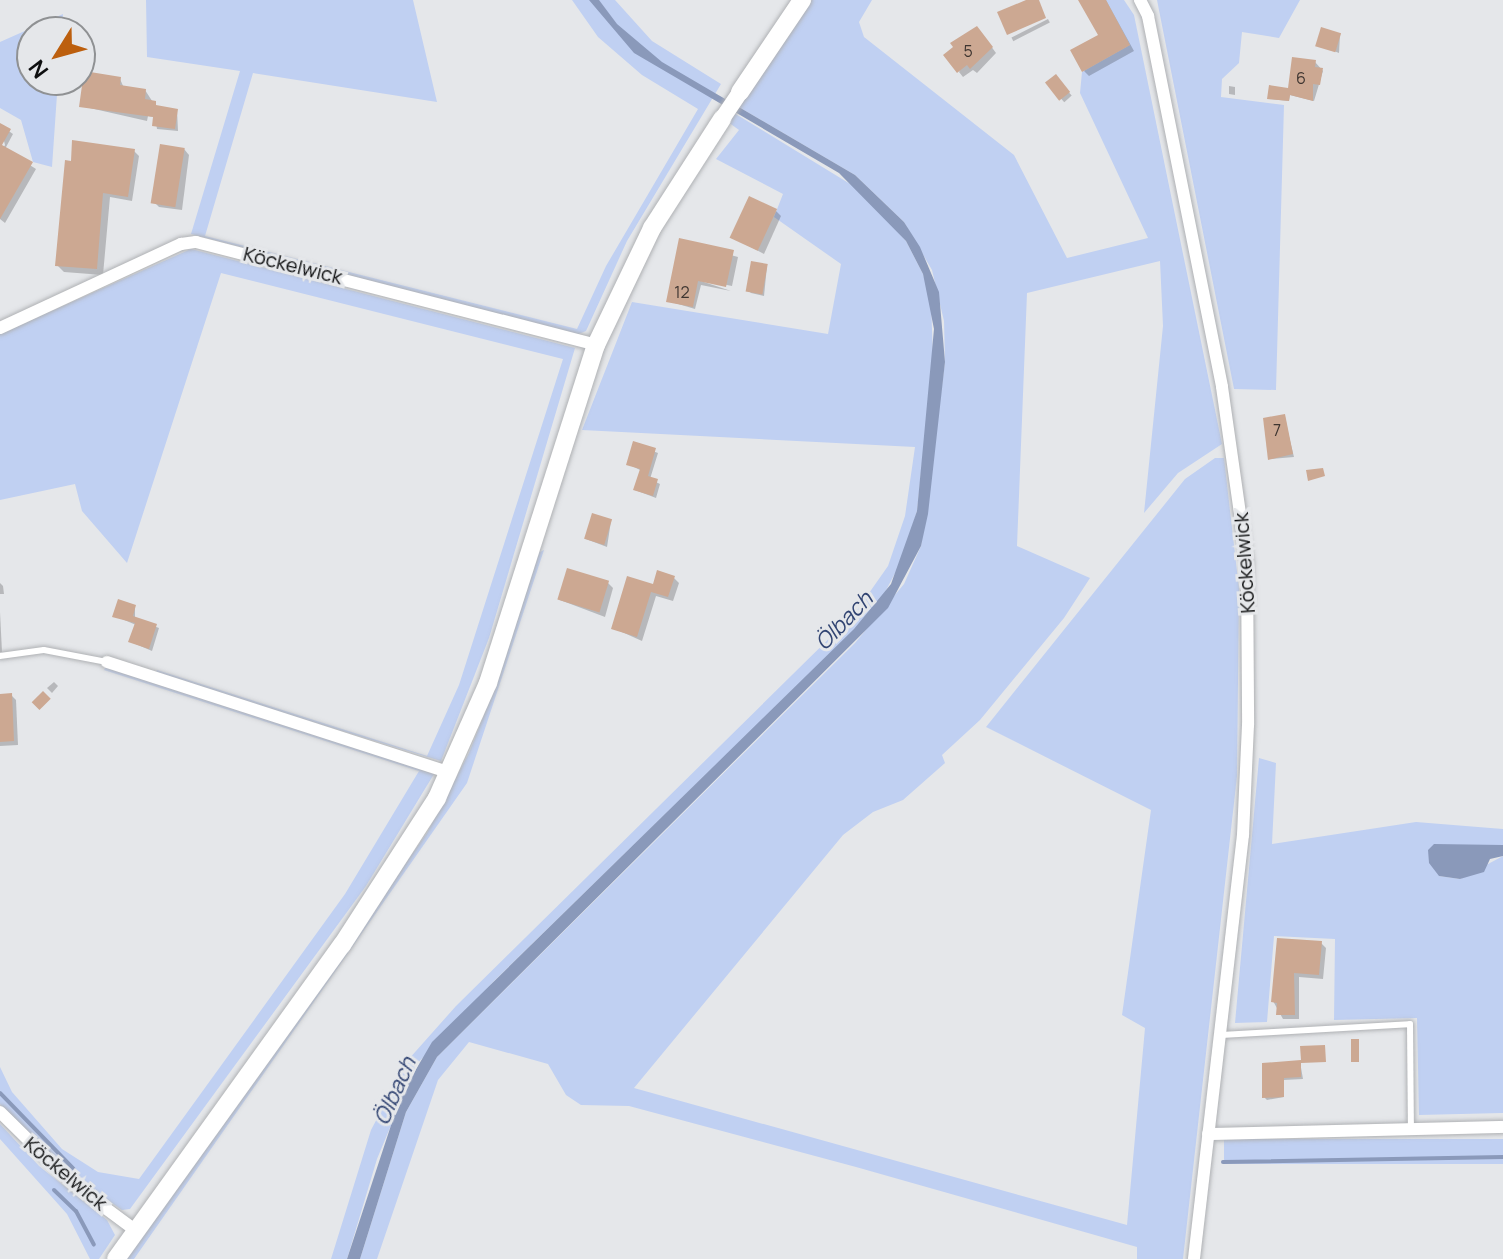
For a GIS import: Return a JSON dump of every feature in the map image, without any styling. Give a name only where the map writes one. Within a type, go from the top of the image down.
[{"type":"main road","points":[[740,92],[802,0]]},
{"type":"main road","points":[[116,1259],[396,868],[450,773],[488,683],[596,345],[652,228],[722,119]]},
{"type":"street","name":"Köckelwick","points":[[1140,0],[1148,16],[1222,387],[1247,562],[1243,835],[1194,1259]]},
{"type":"street","points":[[722,119],[740,92]]},
{"type":"street","name":"Köckelwick","points":[[0,328],[181,244],[196,242],[596,345]]},
{"type":"street","points":[[107,662],[450,773]]},
{"type":"street","name":"Köckelwick","points":[[0,1112],[73,1184],[135,1230]]},
{"type":"street","points":[[1208,1134],[1503,1127]]},
{"type":"lane","points":[[0,656],[44,650],[107,662]]},
{"type":"lane","points":[[1220,1035],[1410,1024],[1411,1129]]},
{"type":"shaded area","points":[[146,0],[413,0],[437,102],[253,73],[205,236],[577,329],[606,266],[698,109],[642,75],[598,37],[572,0],[615,0],[652,41],[721,84],[627,241],[586,331],[576,335],[191,234],[240,71],[147,57]]},
{"type":"shaded area","points":[[589,0],[599,0],[617,24],[662,62],[855,175],[904,222],[920,247],[939,292],[945,362],[928,514],[921,546],[888,608],[437,1057],[406,1112],[360,1259],[347,1259],[401,1095],[432,1042],[854,629],[891,584],[917,511],[934,329],[923,274],[906,241],[839,173],[634,53]]},
{"type":"shaded area","points":[[812,0],[872,0],[859,22],[864,37],[1014,155],[1067,258],[1148,238],[1080,93],[1082,72],[1130,45],[1106,0],[1124,0],[1134,15],[1222,444],[1178,473],[1144,513],[1163,326],[1160,261],[1027,293],[1017,546],[1090,578],[1064,618],[980,720],[942,755],[945,763],[903,800],[873,812],[843,835],[634,1088],[1127,1225],[1145,1028],[1122,1015],[1151,810],[986,727],[1185,479],[1215,458],[1224,458],[1239,589],[1237,776],[1183,1259],[1137,1259],[1137,1247],[856,1167],[629,1106],[581,1105],[566,1095],[548,1064],[469,1042],[438,1080],[377,1259],[360,1259],[406,1112],[437,1057],[855,643],[904,584],[921,546],[945,362],[944,321],[932,270],[904,222],[855,175],[739,107]]},
{"type":"shaded area","points":[[1157,0],[1300,0],[1279,38],[1242,32],[1239,63],[1222,79],[1221,97],[1284,105],[1276,390],[1234,389]]},
{"type":"shaded area","points":[[16,35],[16,96],[57,96],[52,167],[33,162],[21,120],[0,108],[0,42]]},
{"type":"shaded area","points":[[734,113],[860,190],[906,241],[923,274],[931,301],[933,358],[917,511],[902,560],[883,596],[854,630],[495,980],[416,1065],[377,1159],[347,1259],[331,1259],[371,1130],[408,1060],[456,1006],[855,613],[888,566],[905,516],[915,447],[582,430],[632,302],[828,334],[841,264],[774,217],[783,194],[716,159],[739,130],[728,122]]},
{"type":"shaded area","points":[[191,249],[575,348],[489,638],[441,761],[155,674],[157,670],[427,756],[459,685],[563,359],[221,273],[127,563],[82,511],[75,484],[0,500],[0,334]]},
{"type":"shaded area","points":[[544,550],[467,783],[134,1259],[125,1259],[427,833],[469,753],[499,677],[536,554]]},
{"type":"shaded area","points":[[106,666],[434,774],[366,886],[130,1209],[122,1210],[54,1163],[7,1113],[0,1104],[0,1067],[12,1092],[62,1149],[98,1172],[139,1179],[345,894],[419,771],[104,670]]},
{"type":"shaded area","points":[[1259,758],[1276,763],[1272,844],[1416,822],[1503,829],[1503,845],[1439,876],[1460,879],[1503,856],[1503,1113],[1419,1115],[1417,1018],[1334,1020],[1335,939],[1274,936],[1267,1022],[1235,1023]]},
{"type":"shaded area","points":[[1434,844],[1503,845],[1503,856],[1490,859],[1484,872],[1460,879],[1439,876],[1429,863],[1428,850]]},
{"type":"shaded area","points":[[0,1124],[39,1166],[107,1220],[115,1235],[99,1259],[90,1259],[67,1214],[0,1139]]},
{"type":"shaded area","points":[[1224,1139],[1503,1139],[1503,1164],[1224,1164]]},
{"type":"building","points":[[1026,0],[1039,0],[1046,18],[1007,35],[997,12]]},
{"type":"building","points":[[1078,0],[1106,0],[1130,45],[1082,72],[1070,50],[1098,35]]},
{"type":"building","points":[[977,26],[993,47],[970,69],[967,65],[957,73],[943,55],[953,47],[950,43]]},
{"type":"building","points":[[1321,27],[1341,33],[1335,52],[1315,46]]},
{"type":"building","points":[[1292,57],[1316,60],[1315,67],[1323,68],[1320,85],[1313,84],[1313,101],[1290,95],[1289,101],[1267,99],[1269,85],[1288,88]]},
{"type":"building","points":[[96,73],[121,77],[120,85],[146,89],[145,99],[156,101],[156,105],[178,109],[175,129],[152,126],[153,117],[79,107],[81,96],[96,96]]},
{"type":"building","points":[[1056,74],[1070,92],[1059,101],[1045,83]]},
{"type":"building","points":[[0,123],[11,129],[2,145],[33,162],[0,219]]},
{"type":"building","points":[[72,140],[135,149],[128,197],[103,193],[97,269],[55,266],[65,160],[71,161]]},
{"type":"building","points":[[160,144],[185,148],[175,207],[151,203]]},
{"type":"building","points":[[749,196],[777,209],[758,251],[730,238]]},
{"type":"building","points":[[679,238],[734,250],[726,287],[698,281],[693,307],[666,302]]},
{"type":"building","points":[[751,261],[768,264],[762,294],[746,292]]},
{"type":"building","points":[[1285,414],[1293,454],[1268,460],[1263,418]]},
{"type":"building","points":[[633,441],[656,448],[648,476],[658,479],[653,496],[633,490],[640,469],[626,465]]},
{"type":"building","points":[[1323,468],[1325,476],[1308,481],[1306,470]]},
{"type":"building","points":[[592,513],[612,519],[604,545],[584,539]]},
{"type":"building","points":[[567,568],[609,581],[599,612],[557,600]]},
{"type":"building","points":[[657,570],[675,576],[668,597],[651,592],[637,637],[611,629],[627,576],[653,584]]},
{"type":"building","points":[[118,599],[136,605],[133,616],[157,624],[149,649],[128,642],[135,623],[112,617]]},
{"type":"building","points":[[43,691],[51,699],[39,710],[32,702]]},
{"type":"building","points":[[12,693],[14,741],[0,742],[0,694]]},
{"type":"building","points":[[1277,938],[1322,941],[1319,975],[1294,973],[1295,1015],[1276,1015],[1277,1003],[1271,1002]]},
{"type":"building","points":[[1351,1039],[1359,1039],[1359,1062],[1351,1062]]},
{"type":"building","points":[[1325,1045],[1326,1062],[1301,1063],[1301,1077],[1284,1078],[1284,1097],[1262,1098],[1262,1063],[1301,1060],[1300,1046]]},
{"type":"waterway","points":[[0,1093],[73,1168]]},
{"type":"waterway","points":[[1223,1162],[1503,1157]]},
{"type":"waterway","points":[[54,1190],[76,1211],[94,1245]]},
{"type":"water label","name":"Ölbach","points":[[844,621]]},
{"type":"water label","name":"Ölbach","points":[[395,1091]]}]
